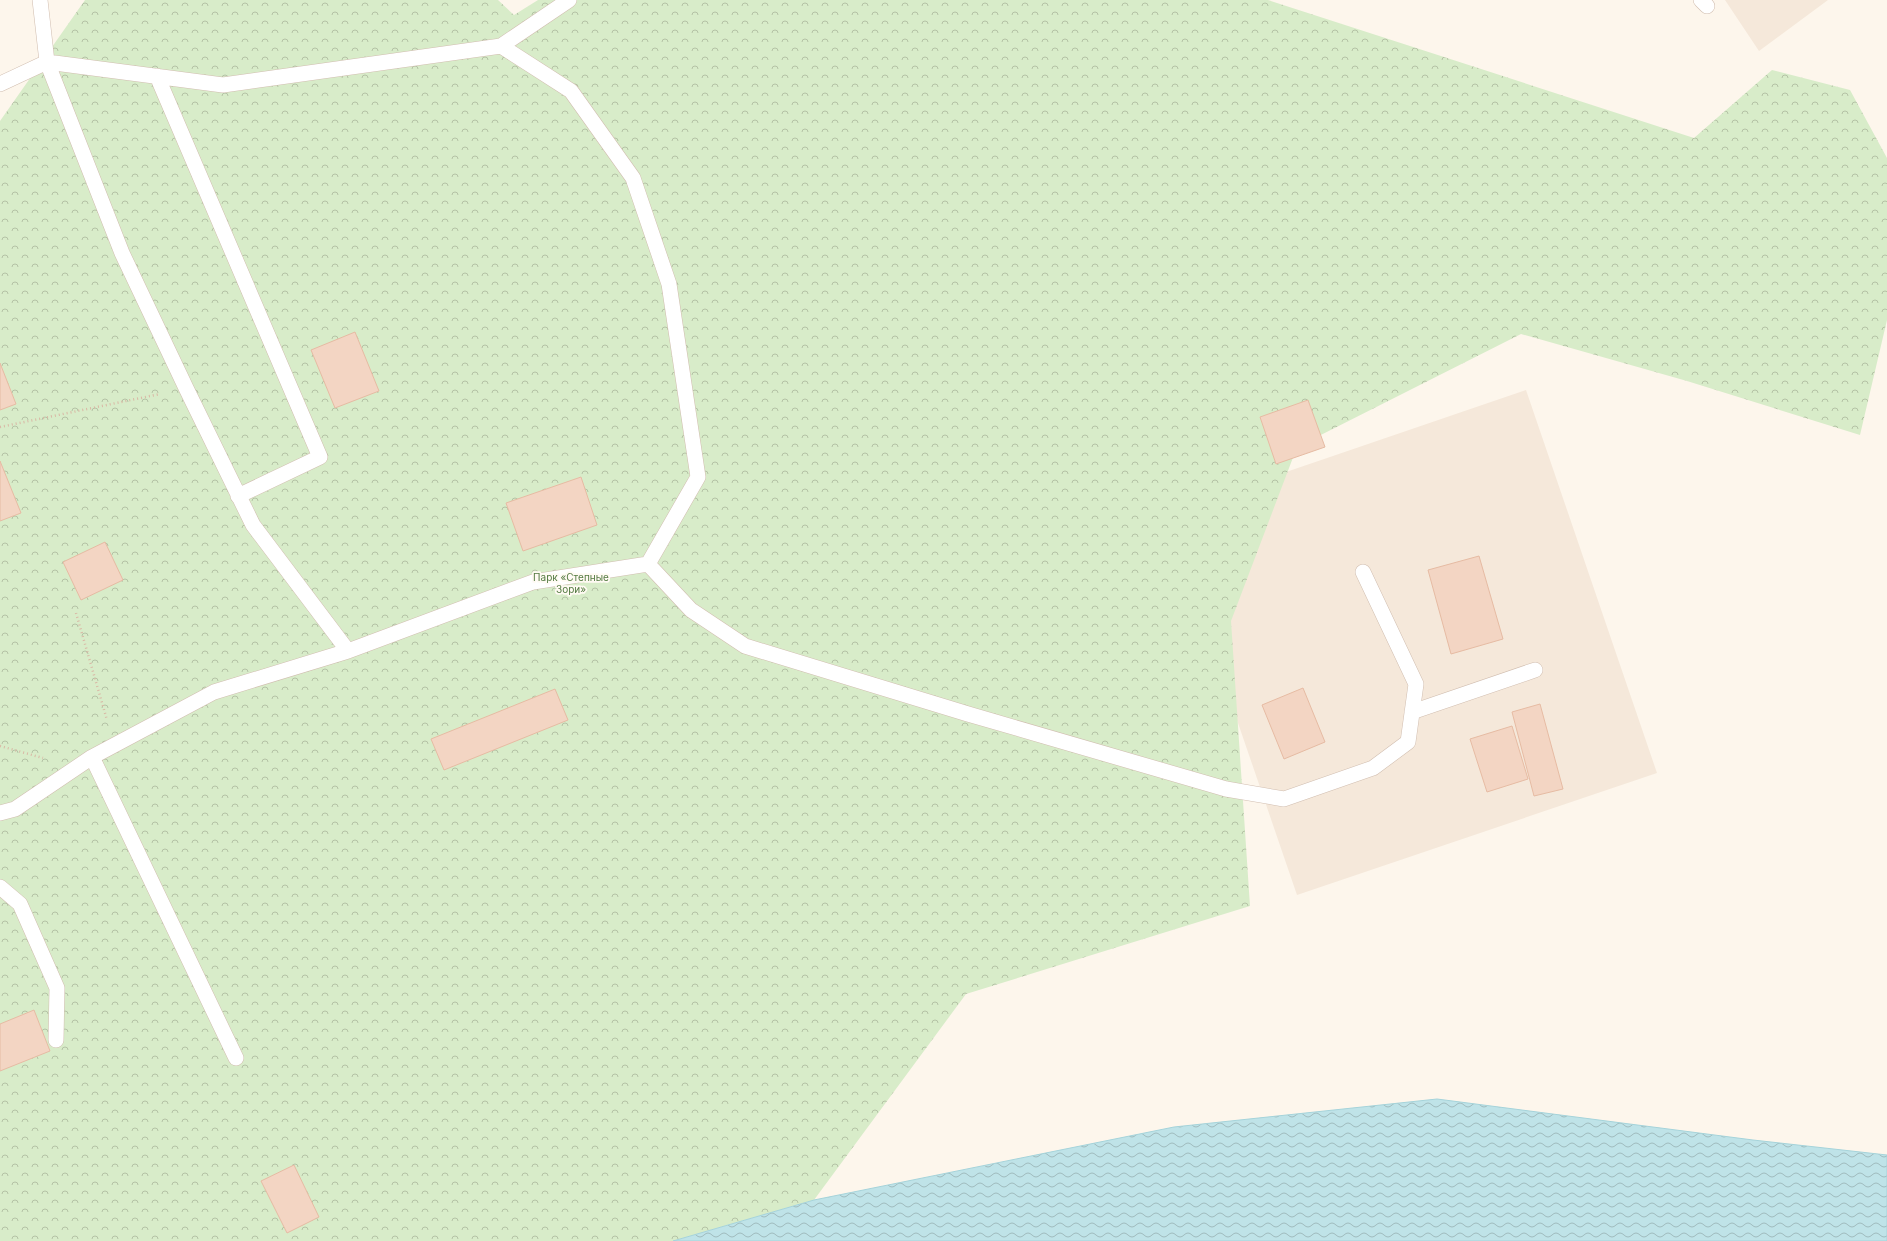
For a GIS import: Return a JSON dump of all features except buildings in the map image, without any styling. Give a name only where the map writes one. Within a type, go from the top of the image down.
[{"type":"lane","points":[[40,0],[47,62],[122,253],[253,525],[348,651]]},
{"type":"lane","points":[[0,84],[47,62],[224,85],[501,46],[569,0]]},
{"type":"lane","points":[[501,46],[571,92],[615,153],[632,178],[669,284],[698,477],[648,564]]},
{"type":"lane","points":[[157,76],[320,456],[238,496]]},
{"type":"lane","points":[[0,813],[15,809],[92,757],[214,692],[348,651],[533,582],[648,564]]},
{"type":"lane","points":[[648,564],[692,610],[745,646],[1226,790],[1284,800],[1373,768],[1408,742],[1416,684],[1363,572]]},
{"type":"lane","points":[[1412,712],[1535,670]]},
{"type":"lane","points":[[92,757],[236,1058]]},
{"type":"lane","points":[[0,888],[20,904],[57,988],[56,1040]]},
{"type":"path","points":[[0,427],[186,388]]},
{"type":"path","points":[[76,613],[114,745]]},
{"type":"path","points":[[0,746],[76,768]]},
{"type":"shaded area","points":[[1725,0],[1828,0],[1759,51]]},
{"type":"shaded area","points":[[1526,390],[1657,773],[1297,895],[1166,513]]},
{"type":"green space","name":"Парк «Степные Зори»","points":[[85,0],[498,0],[514,15],[538,0],[1268,0],[1694,138],[1772,70],[1850,90],[1887,158],[1887,320],[1860,435],[1687,381],[1521,334],[1297,447],[1231,621],[1250,906],[966,994],[814,1200],[673,1241],[0,1241],[0,121]]},
{"type":"water","points":[[1437,1099],[1753,1140],[1887,1155],[1887,1241],[673,1241],[814,1200],[1174,1127]]}]
